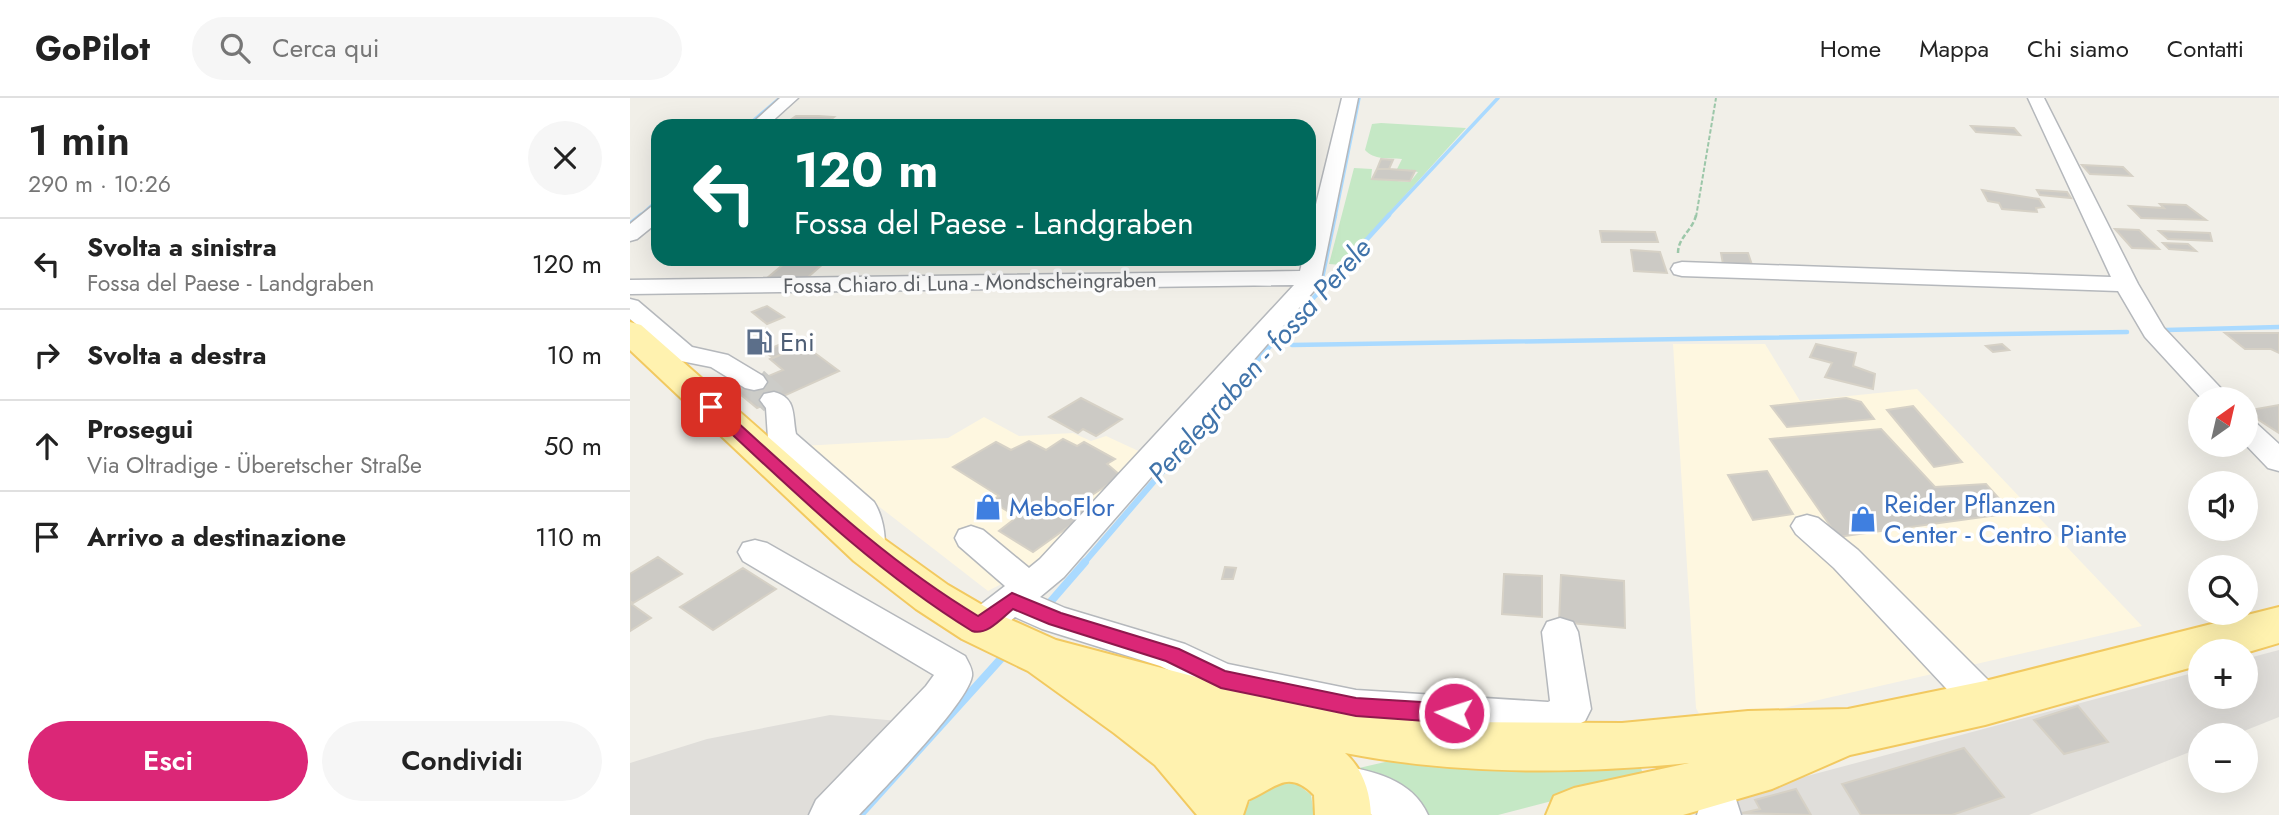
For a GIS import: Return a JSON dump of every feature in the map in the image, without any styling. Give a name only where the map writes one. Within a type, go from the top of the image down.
[{"type":"main road","points":[[630,332],[869,550],[932,597],[1029,627],[1211,703],[1349,731],[1452,745],[1622,746],[1748,734],[1848,732],[1985,703],[2279,625]]},
{"type":"main road","points":[[1029,627],[1089,675],[1175,708],[1261,764]]},
{"type":"main road","points":[[1029,627],[1174,748],[1220,808],[1232,785],[1261,764],[1281,758],[1301,759],[1335,789],[1358,759],[1452,745]]},
{"type":"main road","points":[[1574,815],[1720,781],[1772,765],[1848,732]]},
{"type":"street","points":[[765,119],[790,98]]},
{"type":"street","points":[[1316,251],[1350,98]]},
{"type":"street","points":[[2036,98],[2126,284],[2154,332],[2206,387]]},
{"type":"street","points":[[630,235],[651,217]]},
{"type":"street","points":[[1029,627],[1052,568],[1308,284],[1313,266]]},
{"type":"street","points":[[1682,269],[2126,284]]},
{"type":"street","name":"Fossa Chiaro di Luna - Mondscheingraben","points":[[630,287],[1310,278]]},
{"type":"street","points":[[630,306],[683,352],[719,361],[781,405],[778,429],[783,438],[863,510],[869,550]]},
{"type":"street","points":[[2258,441],[2279,461]]},
{"type":"street","points":[[1807,526],[1846,559],[1985,703]]},
{"type":"street","points":[[971,538],[1029,627],[1172,655],[1221,679],[1342,704],[1553,720],[1571,709],[1560,632]]},
{"type":"street","points":[[755,552],[952,667],[953,677],[940,698],[831,815]]},
{"type":"street","points":[[1335,789],[1374,791],[1406,815]]},
{"type":"path","points":[[1682,269],[1678,243],[1695,221],[1716,98]]},
{"type":"shaded area","name":"Reider Pflanzen Center - Centro Piante","points":[[1673,344],[1765,344],[1800,401],[1917,389],[2142,626],[1705,726],[1696,708]]},
{"type":"shaded area","name":"MeboFlor","points":[[984,417],[1019,436],[1073,433],[1091,441],[1106,436],[1145,454],[1049,559],[988,591],[801,446],[948,438]]},
{"type":"shaded area","points":[[2279,650],[2279,717],[2258,725],[2258,723],[2188,723],[2188,753],[2029,815],[1732,815],[1740,794],[2188,674],[2188,709],[2258,709],[2258,656]]},
{"type":"shaded area","points":[[830,715],[910,722],[821,815],[630,815],[630,763],[707,739]]},
{"type":"green space","points":[[1372,124],[1466,128],[1342,265],[1329,264],[1354,168],[1372,169],[1371,179],[1410,182],[1418,172],[1397,169],[1402,159],[1377,157],[1365,150]]},
{"type":"green space","points":[[1385,762],[1640,765],[1644,777],[1498,815],[1420,815],[1384,778],[1359,768]]},
{"type":"green space","points":[[1284,781],[1295,782],[1311,795],[1314,815],[1243,815],[1253,795]]},
{"type":"building","points":[[796,116],[834,117],[831,119],[792,119]]},
{"type":"building","points":[[1971,126],[2014,128],[2020,135],[1976,132]]},
{"type":"building","points":[[1381,159],[1393,160],[1389,169],[1377,169]]},
{"type":"building","points":[[2082,165],[2123,167],[2132,176],[2090,174]]},
{"type":"building","points":[[1377,169],[1415,171],[1410,181],[1372,179]]},
{"type":"building","points":[[1982,190],[2039,199],[2044,207],[2036,208],[2037,212],[2002,209],[1999,203],[1988,201]]},
{"type":"building","points":[[2037,190],[2067,192],[2071,198],[2040,195]]},
{"type":"building","points":[[2160,204],[2186,205],[2206,220],[2141,218],[2129,206],[2164,208]]},
{"type":"building","points":[[2115,229],[2139,230],[2159,249],[2132,248]]},
{"type":"building","points":[[1600,231],[1655,232],[1658,242],[1602,242]]},
{"type":"building","points":[[2159,231],[2210,233],[2212,241],[2168,239]]},
{"type":"building","points":[[2163,243],[2188,244],[2196,251],[2169,249]]},
{"type":"building","points":[[1631,250],[1660,252],[1667,273],[1634,271]]},
{"type":"building","points":[[1721,253],[1748,253],[1752,265],[1723,264]]},
{"type":"building","points":[[781,266],[821,266],[807,278],[766,279]]},
{"type":"building","points":[[767,306],[784,317],[767,324],[752,312]]},
{"type":"building","points":[[2225,333],[2279,333],[2279,353],[2271,349],[2245,349]]},
{"type":"building","points":[[796,338],[804,345],[773,358],[764,351]]},
{"type":"building","points":[[1816,344],[1856,353],[1853,366],[1875,374],[1873,389],[1825,377],[1832,363],[1810,357]]},
{"type":"building","points":[[2002,344],[2009,350],[1993,352],[1986,346]]},
{"type":"building","points":[[804,345],[839,371],[757,408],[735,390],[783,370],[770,359]]},
{"type":"building","points":[[1081,398],[1122,419],[1096,436],[1083,429],[1078,433],[1049,417]]},
{"type":"building","points":[[1846,398],[1861,402],[1874,419],[1787,427],[1771,406]]},
{"type":"building","points":[[2279,405],[2279,433],[2258,419],[2258,409]]},
{"type":"building","points":[[1913,406],[1962,462],[1934,467],[1887,410]]},
{"type":"building","points":[[1881,429],[1935,487],[1986,484],[2012,513],[1838,537],[1770,439]]},
{"type":"building","points":[[1063,439],[1077,446],[1084,442],[1115,459],[1107,464],[1121,476],[1083,501],[1096,507],[1033,552],[999,531],[1017,517],[991,501],[999,496],[953,467],[996,442],[1011,450],[1029,441],[1046,450]]},
{"type":"building","points":[[1767,471],[1793,514],[1753,520],[1728,475]]},
{"type":"building","points":[[658,557],[682,574],[633,603],[630,601],[630,574]]},
{"type":"building","points":[[1225,567],[1236,568],[1233,579],[1222,579]]},
{"type":"building","points":[[743,568],[776,589],[713,630],[680,607]]},
{"type":"building","points":[[1504,574],[1542,576],[1542,617],[1502,614]]},
{"type":"building","points":[[1561,575],[1624,581],[1625,628],[1559,622]]},
{"type":"building","points":[[630,603],[651,618],[630,631]]},
{"type":"building","points":[[2078,706],[2108,742],[2064,754],[2034,720]]},
{"type":"building","points":[[1964,748],[2004,797],[1952,815],[1861,815],[1842,784]]},
{"type":"building","points":[[1796,789],[1811,815],[1742,813],[1760,809],[1755,800]]},
{"type":"waterway","name":"Fossa Chiaro di Luna - Mondscheingraben","points":[[755,119],[780,98]]},
{"type":"waterway","points":[[1335,217],[1359,98]]},
{"type":"waterway","name":"Perelegraben - fossa Perele","points":[[1387,217],[1498,98]]},
{"type":"waterway","name":"Fossa Chiaro di Luna - Mondscheingraben","points":[[639,217],[651,206]]},
{"type":"waterway","name":"Fossa Chiaro di Luna - Mondscheingraben","points":[[630,224],[641,215]]},
{"type":"waterway","points":[[1320,288],[1335,215]]},
{"type":"waterway","name":"Perelegraben - fossa Perele","points":[[1251,368],[1389,215]]},
{"type":"waterway","points":[[2166,330],[2279,327]]},
{"type":"waterway","points":[[1292,345],[2127,332]]},
{"type":"waterway","name":"Perelegraben - fossa Perele","points":[[1083,564],[1252,367]]},
{"type":"waterway","name":"Perelegraben - fossa Perele","points":[[1046,607],[1085,562]]},
{"type":"waterway","name":"Perelegraben - fossa Perele","points":[[860,815],[1007,652]]},
{"type":"tunnel","points":[[754,382],[774,400]]},
{"type":"place","name":"Eni","points":[[759,342]]},
{"type":"place","name":"MeboFlor","points":[[988,507]]},
{"type":"place","name":"Reider Pflanzen Center - Centro Piante","points":[[1863,519]]},
{"type":"route","points":[[711,407],[869,550],[932,597],[979,626],[1012,600],[1055,619],[1172,655],[1221,679],[1356,707],[1454,713]]}]
